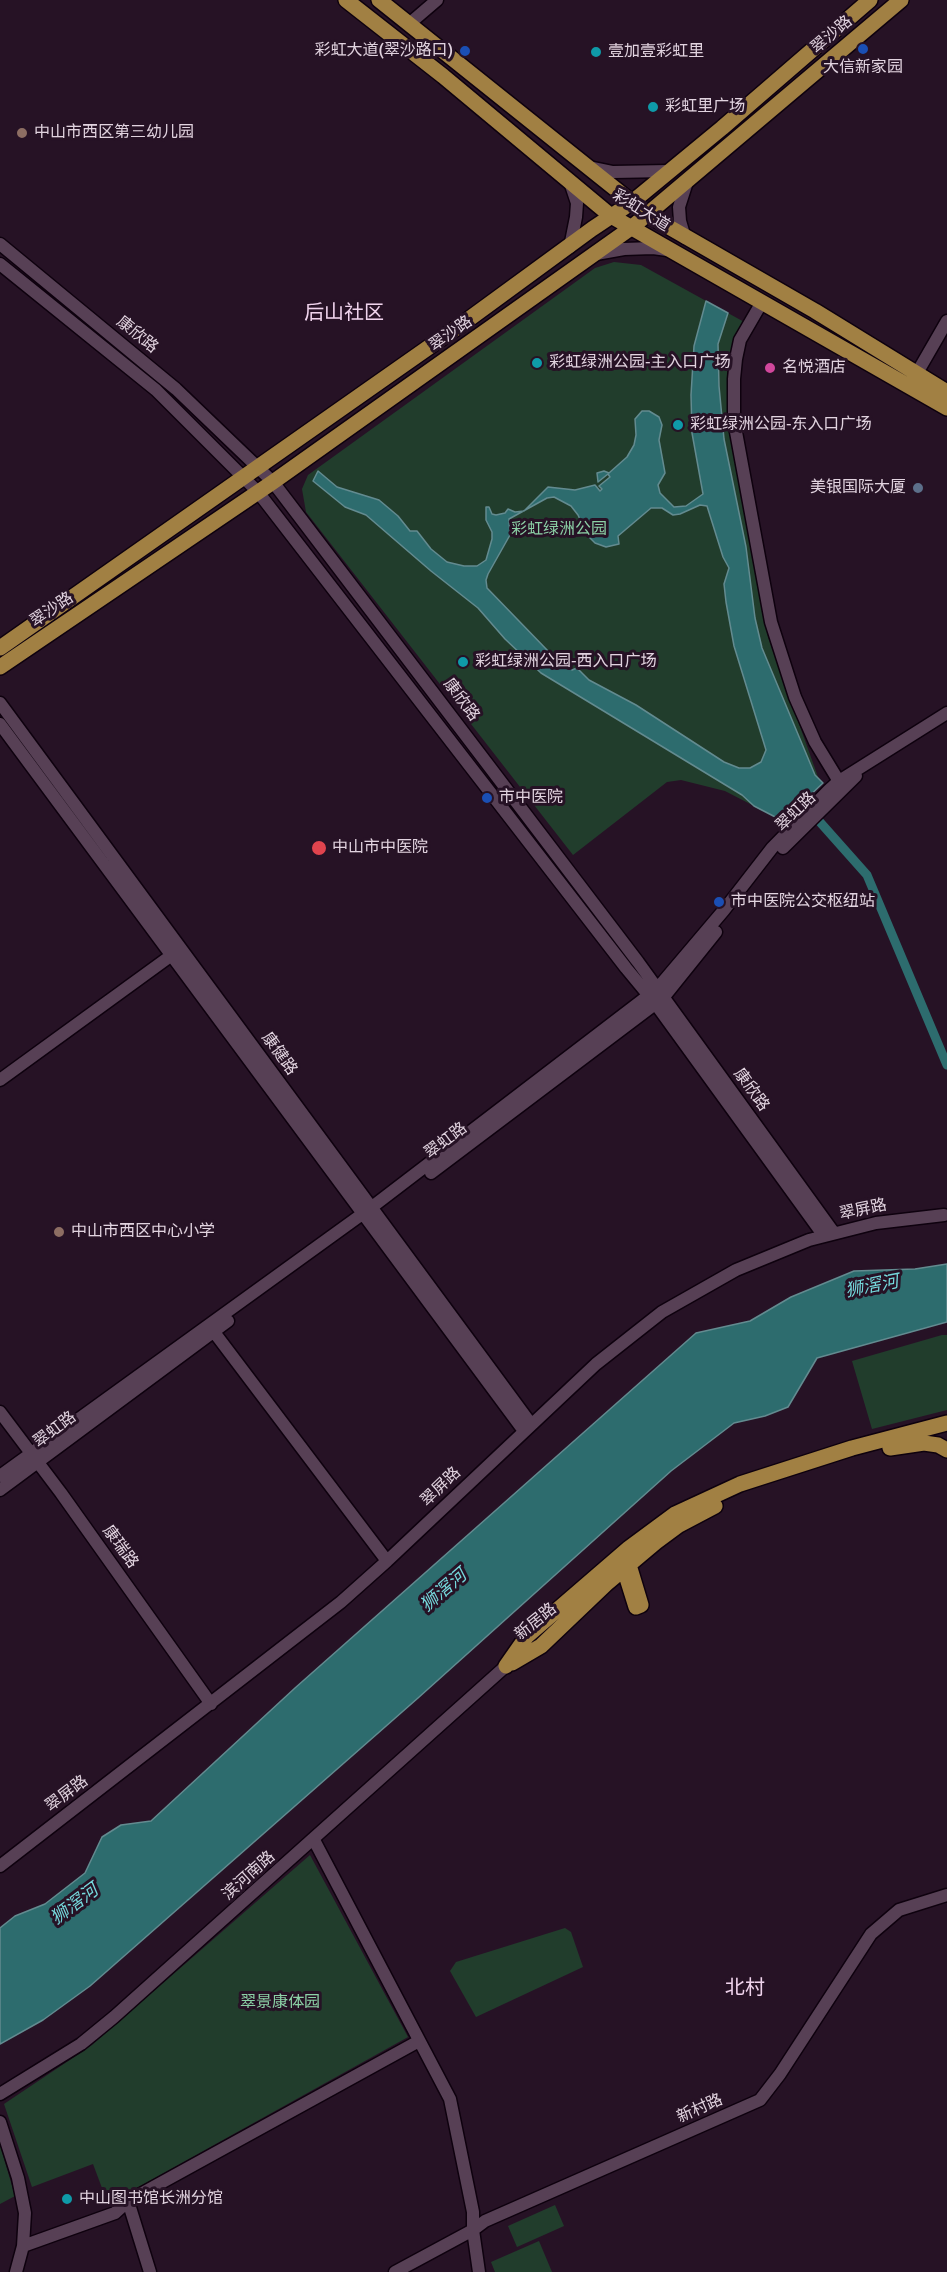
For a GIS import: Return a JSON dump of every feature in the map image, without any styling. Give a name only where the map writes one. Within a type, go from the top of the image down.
[{"type":"main road","name":"彩虹大道","points":[[346,0],[443,76],[611,216],[947,408]]},
{"type":"main road","name":"彩虹大道","points":[[379,0],[648,215],[815,311],[947,392]]},
{"type":"main road","name":"翠沙路","points":[[0,648],[631,203],[870,0]]},
{"type":"main road","name":"翠沙路","points":[[0,667],[273,482],[631,228],[901,0]]},
{"type":"main road","name":"新居路","points":[[506,1666],[541,1646],[624,1560],[675,1514],[740,1484],[852,1448],[947,1423]]},
{"type":"main road","name":"新居路","points":[[624,1560],[703,1511],[753,1490],[947,1431]]},
{"type":"main road","points":[[890,1448],[924,1443],[938,1445],[947,1450]]},
{"type":"street","points":[[409,24],[437,0]]},
{"type":"street","points":[[587,167],[613,172],[668,171]]},
{"type":"street","points":[[570,182],[577,203],[570,247]]},
{"type":"street","points":[[685,238],[679,207],[687,182]]},
{"type":"street","name":"康欣路","points":[[0,244],[176,389],[273,482],[656,996],[829,1234]]},
{"type":"street","points":[[591,255],[624,249],[653,248],[671,251]]},
{"type":"street","name":"康欣路","points":[[0,264],[156,390],[258,492],[656,996]]},
{"type":"street","points":[[762,302],[740,340],[734,379],[735,421],[771,621],[799,706],[837,789]]},
{"type":"street","points":[[917,373],[947,321]]},
{"type":"street","name":"康健路","points":[[0,703],[181,949],[369,1214]]},
{"type":"street","name":"翠虹路","points":[[0,1490],[214,1332],[656,996],[772,848],[864,766],[947,713]]},
{"type":"street","name":"康健路","points":[[0,724],[170,956],[369,1214],[528,1428]]},
{"type":"street","points":[[0,1080],[181,949]]},
{"type":"street","name":"翠虹路","points":[[0,1476],[30,1452],[369,1214]]},
{"type":"street","name":"翠屏路","points":[[0,1866],[309,1628],[387,1561],[596,1364],[662,1312],[736,1270],[787,1248],[829,1234],[887,1221],[944,1215]]},
{"type":"street","points":[[214,1332],[387,1561]]},
{"type":"street","name":"康瑞路","points":[[0,1412],[211,1704]]},
{"type":"street","name":"滨河南路","points":[[0,2094],[98,2031],[506,1666]]},
{"type":"street","points":[[314,1840],[450,2099],[473,2212],[479,2272]]},
{"type":"street","name":"新村路","points":[[395,2272],[485,2222],[760,2100],[780,2074],[871,1934],[899,1910],[947,1895]]},
{"type":"street","points":[[23,2246],[115,2213],[128,2201],[419,2041]]},
{"type":"street","points":[[0,2122],[18,2178],[25,2213],[23,2246],[16,2272]]},
{"type":"street","points":[[128,2201],[150,2272]]},
{"type":"green space","name":"彩虹绿洲公园","points":[[614,262],[641,265],[746,323],[735,340],[728,361],[727,387],[735,446],[768,637],[818,777],[823,783],[783,821],[725,791],[681,780],[667,782],[573,855],[306,512],[302,489],[308,475],[595,268]]},
{"type":"green space","points":[[947,1335],[947,1410],[872,1429],[852,1361]]},
{"type":"green space","name":"翠景康体园","points":[[310,1855],[408,2037],[108,2204],[93,2164],[32,2187],[4,2104],[92,2045]]},
{"type":"green space","points":[[565,1928],[571,1932],[583,1967],[476,2017],[450,1971],[456,1962]]},
{"type":"green space","points":[[0,2145],[15,2196],[0,2204]]},
{"type":"green space","points":[[555,2205],[564,2226],[517,2247],[508,2226]]},
{"type":"green space","points":[[539,2241],[552,2272],[495,2272],[491,2262]]},
{"type":"water","points":[[706,301],[728,313],[718,344],[719,386],[724,439],[746,547],[755,618],[762,648],[815,775],[823,783],[783,821],[754,806],[742,795],[541,673],[505,639],[478,608],[366,515],[345,507],[313,481],[318,471],[337,487],[379,500],[398,516],[410,531],[417,531],[431,549],[447,562],[464,566],[477,566],[486,560],[492,532],[486,520],[486,507],[489,507],[492,514],[496,515],[505,513],[508,509],[515,512],[523,511],[509,519],[510,535],[488,574],[487,588],[549,652],[562,659],[572,670],[577,668],[589,680],[636,705],[724,762],[739,768],[750,768],[761,762],[766,750],[734,646],[724,584],[729,568],[723,557],[707,506],[700,505],[673,515],[662,508],[651,508],[618,536],[619,544],[606,547],[595,543],[587,535],[571,506],[554,497],[547,498],[525,510],[548,487],[575,490],[595,485],[600,491],[602,489],[599,486],[610,477],[608,474],[598,482],[597,473],[604,471],[609,473],[627,457],[634,445],[635,419],[642,411],[649,411],[659,417],[662,425],[659,440],[665,473],[658,485],[660,493],[674,507],[686,506],[703,494],[692,433],[691,395],[694,346]]},
{"type":"water","name":"狮滘河","points":[[947,1264],[947,1322],[817,1358],[788,1407],[765,1416],[734,1423],[671,1471],[418,1698],[90,1986],[43,2020],[0,2044],[0,1928],[15,1916],[45,1904],[85,1873],[102,1837],[121,1825],[151,1821],[295,1688],[696,1333],[750,1321],[791,1297],[854,1271],[915,1269]]},
{"type":"waterway","points":[[803,803],[867,875],[947,1065]]},
{"type":"place","name":"大信新家园","points":[[863,49]]},
{"type":"place","name":"彩虹大道(翠沙路口)","points":[[465,51]]},
{"type":"place","name":"壹加壹彩虹里","points":[[596,52]]},
{"type":"place","name":"彩虹里广场","points":[[653,107]]},
{"type":"place","name":"中山市西区第三幼儿园","points":[[22,133]]},
{"type":"place","name":"彩虹绿洲公园-主入口广场","points":[[537,363]]},
{"type":"place","name":"名悦酒店","points":[[770,368]]},
{"type":"place","name":"彩虹绿洲公园-东入口广场","points":[[678,425]]},
{"type":"place","name":"美银国际大厦","points":[[918,488]]},
{"type":"place","name":"彩虹绿洲公园-西入口广场","points":[[463,662]]},
{"type":"place","name":"市中医院","points":[[487,798]]},
{"type":"place","name":"中山市中医院","points":[[319,848]]},
{"type":"place","name":"市中医院公交枢纽站","points":[[719,902]]},
{"type":"place","name":"中山市西区中心小学","points":[[59,1232]]},
{"type":"place","name":"中山图书馆长洲分馆","points":[[67,2199]]},
{"type":"district","name":"后山社区","points":[[344,314]]},
{"type":"district","name":"北村","points":[[745,1989]]}]
